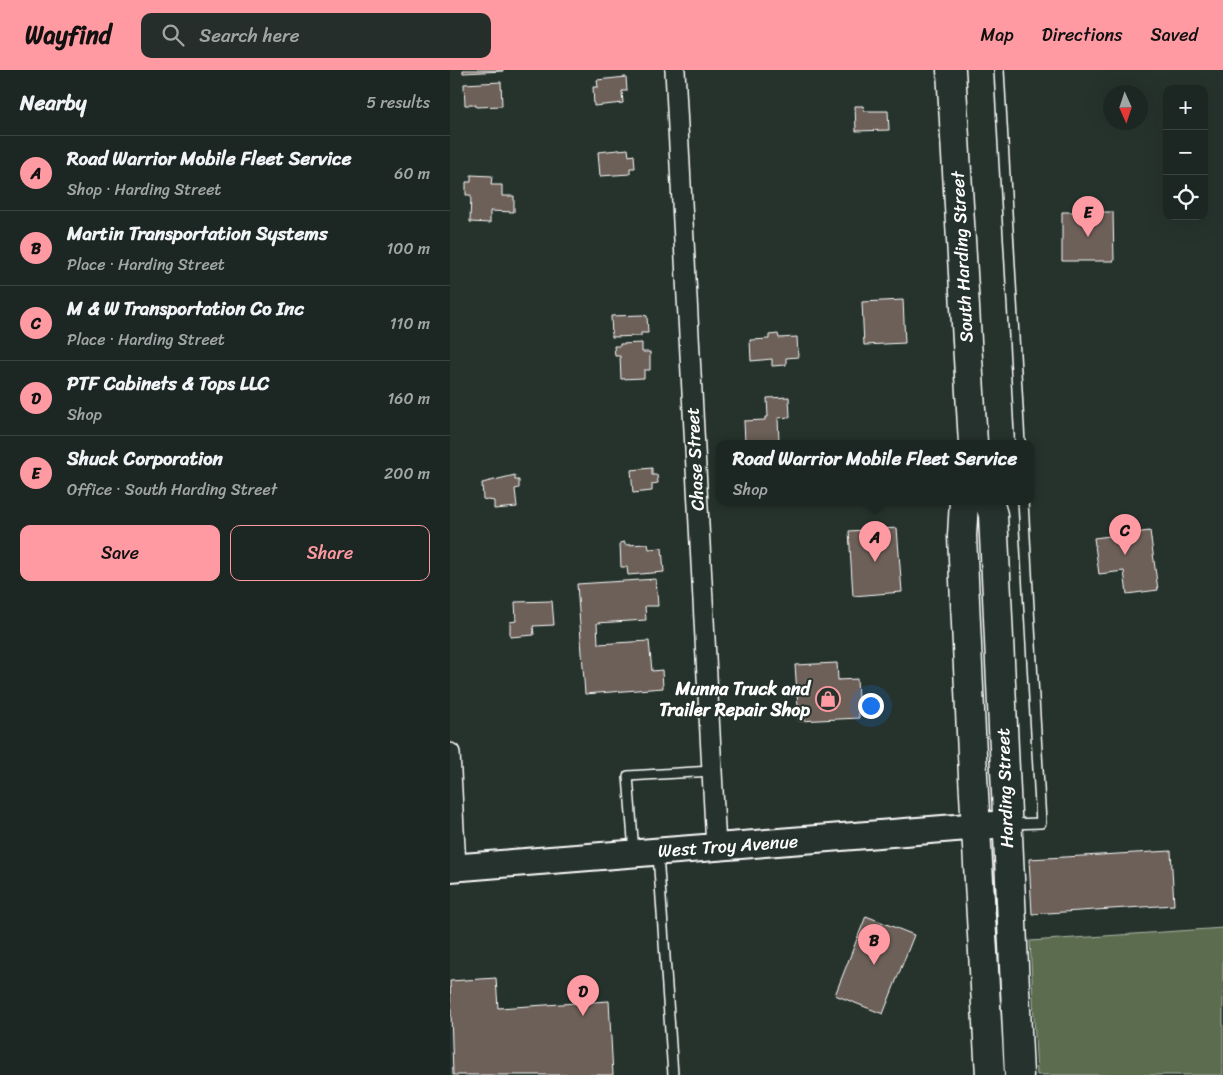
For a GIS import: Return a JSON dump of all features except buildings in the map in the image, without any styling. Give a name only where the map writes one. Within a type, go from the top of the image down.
[{"type":"main road","name":"South Harding Street","points":[[951,70],[973,440]]},
{"type":"main road","name":"Harding Street","points":[[964,505],[962,536],[975,827],[990,1075]]},
{"type":"main road","name":"Harding Street","points":[[990,505],[993,524],[1019,1075]]},
{"type":"main road","name":"West Troy Avenue","points":[[453,868],[1006,824]]},
{"type":"street","name":"Chase Street","points":[[675,70],[716,847]]},
{"type":"street","points":[[450,753],[453,868]]},
{"type":"lane","points":[[999,70],[1020,440]]},
{"type":"lane","points":[[1006,824],[1040,823],[1023,505]]},
{"type":"lane","points":[[673,1075],[646,852],[628,776],[712,771]]},
{"type":"green space","points":[[1223,928],[1223,1075],[1037,1075],[1030,941]]},
{"type":"place","name":"Shuck Corporation","points":[[1088,237]]},
{"type":"place","name":"M & W Transportation Co Inc","points":[[1125,555]]},
{"type":"place","name":"Road Warrior Mobile Fleet Service","points":[[875,562]]},
{"type":"place","name":"Munna Truck and Trailer Repair Shop","points":[[828,699]]},
{"type":"place","name":"Martin Transportation Systems","points":[[874,965]]},
{"type":"place","name":"PTF Cabinets & Tops LLC","points":[[583,1016]]}]
